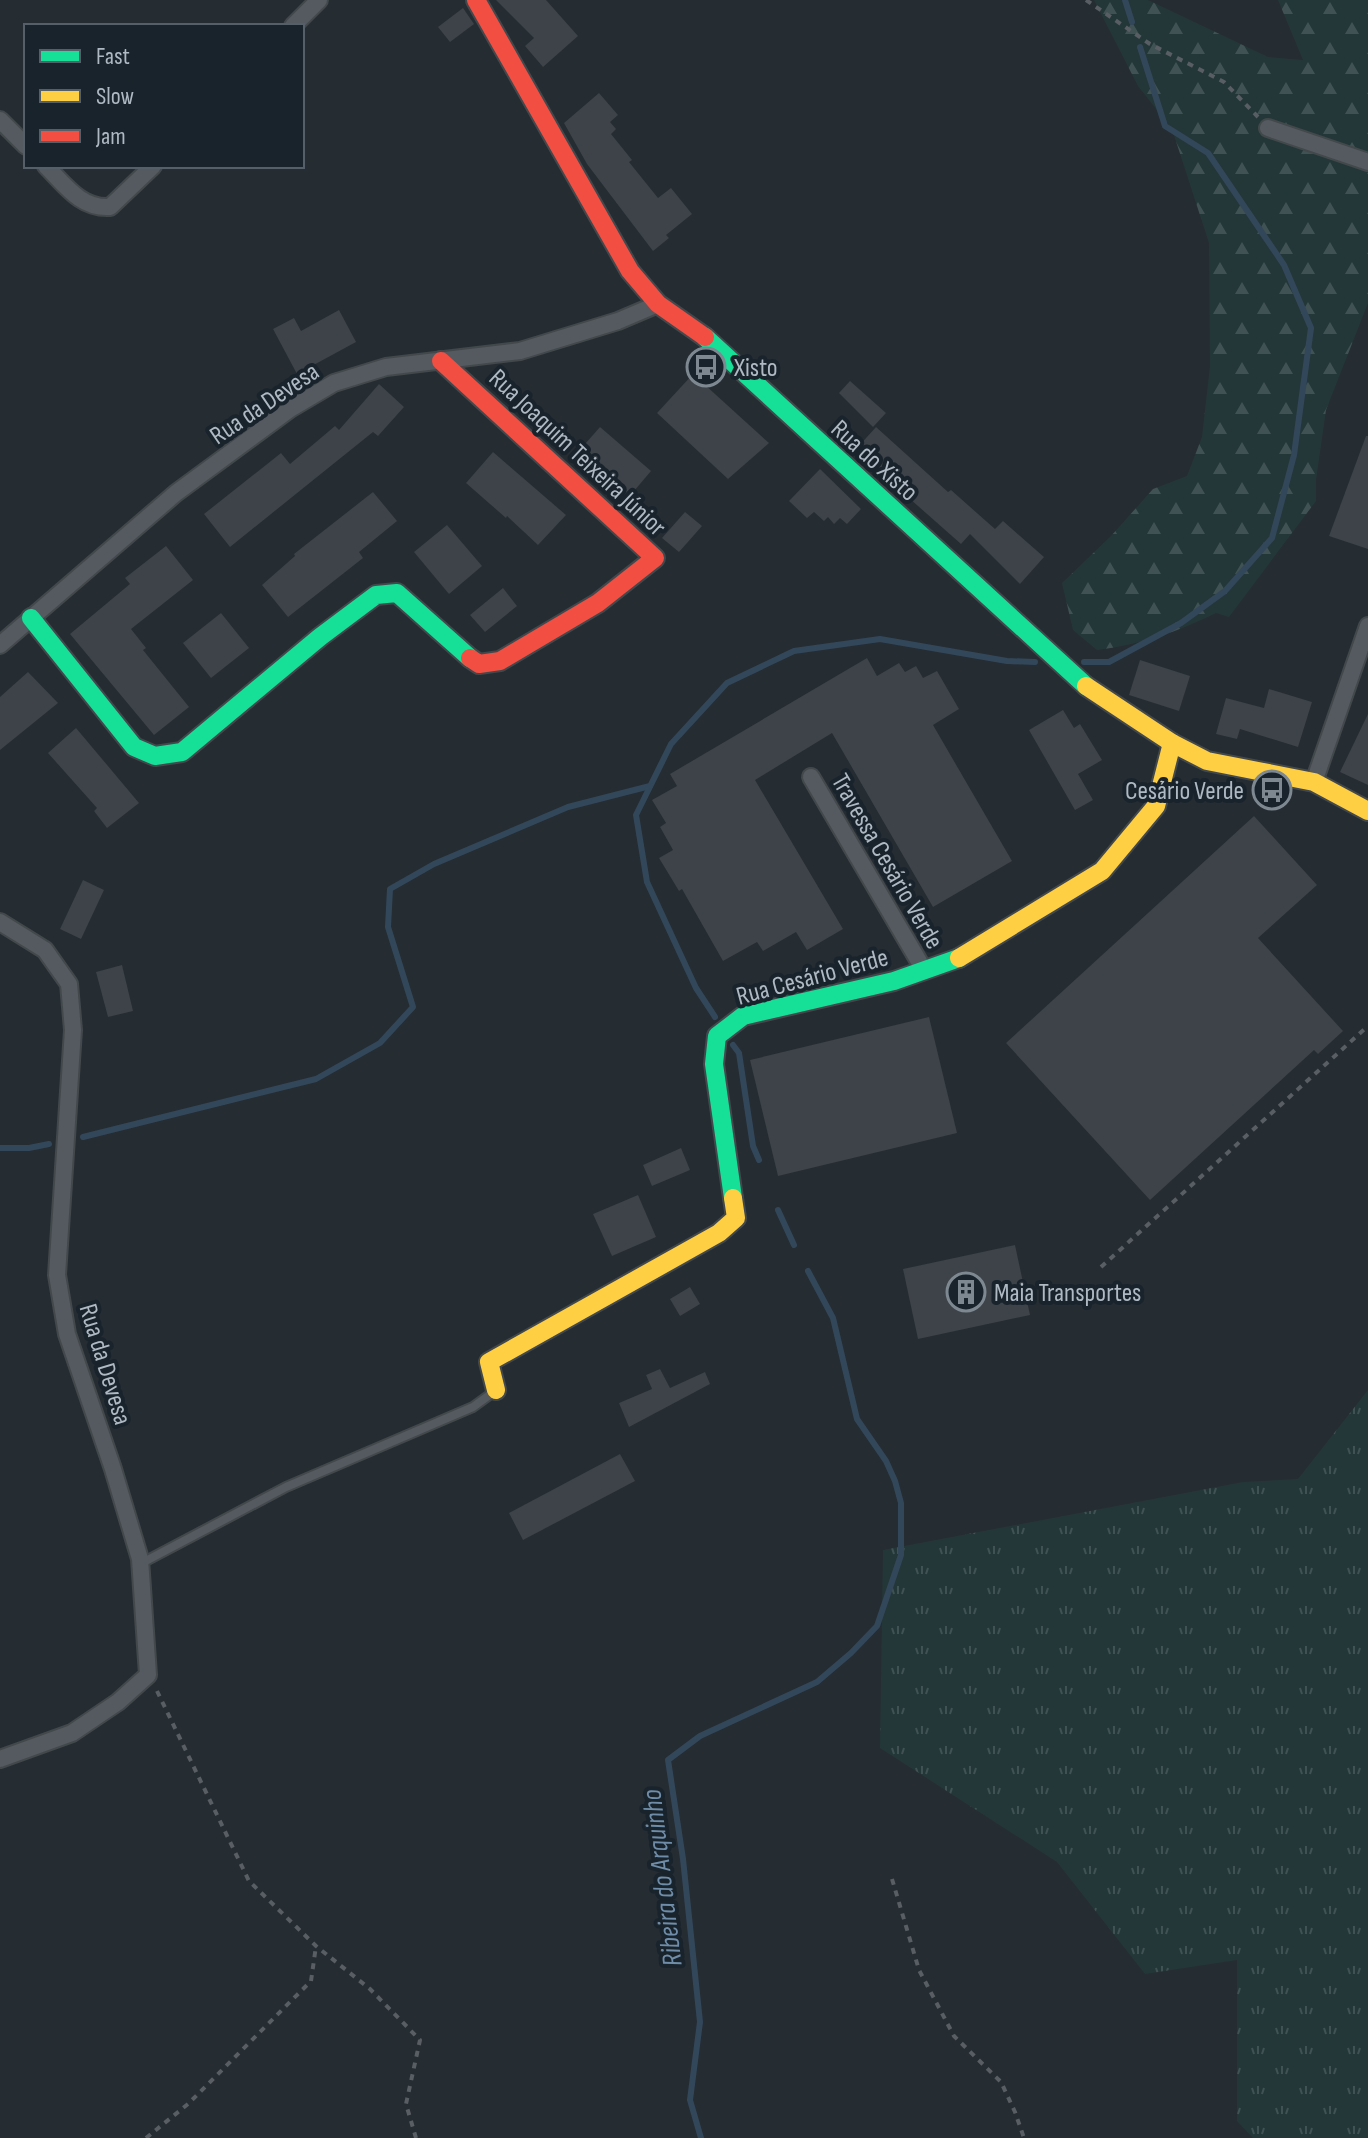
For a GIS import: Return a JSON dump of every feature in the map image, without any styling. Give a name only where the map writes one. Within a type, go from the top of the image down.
[{"type":"street","name":"Rua do Xisto","points":[[476,0],[630,271],[658,304],[694,327],[1086,686],[1172,743],[1207,761],[1314,782],[1368,811]]},
{"type":"street","points":[[295,24],[316,1]]},
{"type":"street","points":[[0,120],[24,144]]},
{"type":"street","points":[[1268,128],[1368,162]]},
{"type":"street","points":[[48,168],[81,201],[95,208],[110,207],[151,168]]},
{"type":"street","name":"Rua da Devesa","points":[[0,645],[176,493],[290,409],[334,383],[386,367],[520,351],[618,321],[658,304]]},
{"type":"street","name":"Rua Joaquim Teixeira Júnior","points":[[31,618],[134,747],[155,756],[182,752],[320,637],[376,595],[397,593],[462,653],[479,664],[500,661],[598,603],[655,558],[441,361]]},
{"type":"street","points":[[1314,782],[1368,626]]},
{"type":"street","name":"Rua Cesário Verde","points":[[496,1390],[489,1362],[719,1233],[736,1218],[714,1064],[717,1036],[743,1016],[894,981],[961,957],[1102,871],[1156,806],[1172,743]]},
{"type":"street","name":"Travessa Cesário Verde","points":[[811,777],[924,970]]},
{"type":"street","name":"Rua da Devesa","points":[[0,922],[45,950],[69,984],[73,1030],[57,1275],[67,1334],[113,1469],[140,1564],[148,1675]]},
{"type":"street","points":[[0,1759],[72,1733],[118,1702],[148,1675]]},
{"type":"lane","points":[[140,1564],[286,1487],[473,1407],[496,1390]]},
{"type":"path","points":[[1086,0],[1150,44],[1224,82],[1268,128]]},
{"type":"path","points":[[1101,1267],[1368,1026]]},
{"type":"path","points":[[148,1675],[249,1881],[316,1946],[370,1989],[420,2040],[406,2104],[416,2138]]},
{"type":"path","points":[[892,1879],[919,1970],[954,2036],[1001,2082],[1024,2138]]},
{"type":"path","points":[[146,2138],[188,2104],[311,1981],[316,1946]]},
{"type":"green space","points":[[1094,0],[1148,0],[1268,57],[1303,60],[1278,0],[1368,0],[1368,303],[1326,410],[1316,501],[1229,617],[1216,613],[1158,637],[1097,650],[1073,630],[1062,583],[1111,536],[1153,489],[1187,476],[1202,437],[1210,366],[1209,243],[1172,129],[1138,86]]},
{"type":"green space","points":[[1368,1390],[1368,2138],[1253,2138],[1237,2121],[1237,1960],[1145,1974],[1057,1862],[880,1748],[883,1550],[1243,1482],[1298,1479]]},
{"type":"building","points":[[496,0],[546,0],[578,36],[543,67],[525,46],[534,38]]},
{"type":"building","points":[[463,8],[474,24],[450,42],[438,27]]},
{"type":"building","points":[[599,93],[618,115],[610,122],[616,129],[611,134],[632,160],[629,162],[658,198],[671,188],[692,214],[666,235],[669,238],[653,251],[587,164],[564,123]]},
{"type":"building","points":[[339,310],[356,342],[297,374],[273,329],[294,318],[301,331]]},
{"type":"building","points":[[693,374],[769,443],[728,479],[657,413]]},
{"type":"building","points":[[850,381],[886,413],[873,427],[839,393]]},
{"type":"building","points":[[379,384],[404,407],[378,436],[373,432],[230,547],[204,514],[281,453],[290,464],[335,426],[339,430]]},
{"type":"building","points":[[600,427],[651,471],[623,504],[571,460]]},
{"type":"building","points":[[876,427],[948,492],[951,490],[995,529],[1003,521],[1044,557],[1020,584],[970,534],[961,544],[857,448]]},
{"type":"building","points":[[1368,436],[1368,549],[1329,536]]},
{"type":"building","points":[[493,452],[566,515],[538,545],[466,483]]},
{"type":"building","points":[[820,469],[861,509],[847,524],[840,518],[834,524],[828,517],[824,521],[814,512],[807,518],[789,501]]},
{"type":"building","points":[[373,492],[397,521],[359,552],[363,558],[288,617],[262,585],[294,554]]},
{"type":"building","points":[[685,512],[702,526],[679,552],[662,538]]},
{"type":"building","points":[[447,525],[482,566],[449,594],[414,552]]},
{"type":"building","points":[[166,546],[193,580],[131,629],[146,648],[143,650],[189,707],[154,735],[70,634],[130,584],[125,578]]},
{"type":"building","points":[[503,588],[517,606],[485,632],[470,615]]},
{"type":"building","points":[[221,613],[249,648],[211,678],[183,643]]},
{"type":"building","points":[[867,658],[877,676],[899,663],[905,672],[916,666],[923,678],[937,671],[959,709],[933,725],[1012,861],[933,907],[832,733],[755,780],[843,929],[807,950],[796,932],[763,951],[757,942],[723,961],[682,889],[679,891],[659,858],[673,850],[660,827],[666,823],[652,800],[677,786],[670,774]]},
{"type":"building","points":[[1140,660],[1190,676],[1179,711],[1129,695]]},
{"type":"building","points":[[28,672],[58,703],[0,750],[0,697]]},
{"type":"building","points":[[1269,689],[1312,702],[1298,747],[1240,729],[1237,739],[1216,734],[1226,698],[1264,708]]},
{"type":"building","points":[[1063,710],[1074,728],[1080,724],[1102,760],[1078,774],[1093,800],[1075,810],[1029,730]]},
{"type":"building","points":[[1368,714],[1368,785],[1340,772]]},
{"type":"building","points":[[76,728],[139,803],[107,828],[94,811],[97,808],[48,753]]},
{"type":"building","points":[[1254,816],[1317,885],[1258,938],[1343,1031],[1318,1054],[1314,1050],[1150,1200],[1006,1043]]},
{"type":"building","points":[[83,880],[104,890],[81,939],[60,929]]},
{"type":"building","points":[[122,965],[133,1011],[108,1017],[96,972]]},
{"type":"building","points":[[929,1017],[957,1133],[778,1176],[750,1060]]},
{"type":"building","points":[[681,1148],[690,1170],[652,1186],[643,1165]]},
{"type":"building","points":[[638,1195],[656,1237],[612,1256],[593,1214]]},
{"type":"building","name":"Maia Transportes","points":[[1015,1245],[1030,1315],[918,1339],[903,1269]]},
{"type":"building","points":[[690,1287],[700,1304],[680,1316],[670,1299]]},
{"type":"building","points":[[660,1369],[670,1388],[705,1372],[710,1384],[629,1427],[619,1403],[652,1389],[646,1375]]},
{"type":"building","points":[[620,1454],[635,1481],[523,1540],[509,1513]]},
{"type":"waterway","name":"Ribeira do Arquinho","points":[[1125,0],[1132,22]]},
{"type":"waterway","name":"Ribeira do Arquinho","points":[[1084,662],[1109,662],[1181,623],[1225,591],[1272,538],[1294,455],[1311,328],[1284,265],[1208,153],[1165,126],[1140,47]]},
{"type":"waterway","name":"Ribeira do Arquinho","points":[[715,1017],[696,988],[647,882],[636,815],[671,744],[727,683],[794,651],[880,639],[1007,661],[1035,662]]},
{"type":"waterway","points":[[83,1137],[316,1079],[380,1043],[413,1007],[388,927],[390,889],[434,864],[568,807],[650,786]]},
{"type":"waterway","name":"Ribeira do Arquinho","points":[[733,1045],[739,1053],[753,1146],[759,1160]]},
{"type":"waterway","points":[[0,1148],[49,1144]]},
{"type":"waterway","name":"Ribeira do Arquinho","points":[[778,1210],[794,1245]]},
{"type":"waterway","name":"Ribeira do Arquinho","points":[[701,2138],[690,2100],[700,2022],[683,1859],[668,1760],[700,1736],[817,1682],[851,1653],[877,1626],[901,1555],[901,1503],[895,1481],[886,1461],[857,1419],[833,1318],[808,1271]]},
{"type":"traffic: fast","points":[[705,337],[1086,686]]},
{"type":"traffic: fast","points":[[31,618],[134,747],[155,756],[182,752],[320,637],[376,595],[397,593],[470,658]]},
{"type":"traffic: fast","points":[[733,1198],[714,1064],[717,1036],[743,1016],[894,981],[959,958]]},
{"type":"traffic: slow","points":[[1086,686],[1172,743],[1207,761],[1314,782],[1368,811]]},
{"type":"traffic: slow","points":[[959,958],[1102,871],[1156,806],[1172,743]]},
{"type":"traffic: slow","points":[[496,1390],[489,1362],[719,1233],[736,1218],[733,1198]]},
{"type":"traffic: jam","points":[[476,0],[630,271],[658,304],[705,337]]},
{"type":"traffic: jam","points":[[441,361],[655,558],[598,603],[500,661],[479,664],[470,658]]},
{"type":"place","name":"Xisto","points":[[706,367]]},
{"type":"place","name":"Cesário Verde","points":[[1272,790]]},
{"type":"place","name":"Maia Transportes","points":[[966,1292]]}]
